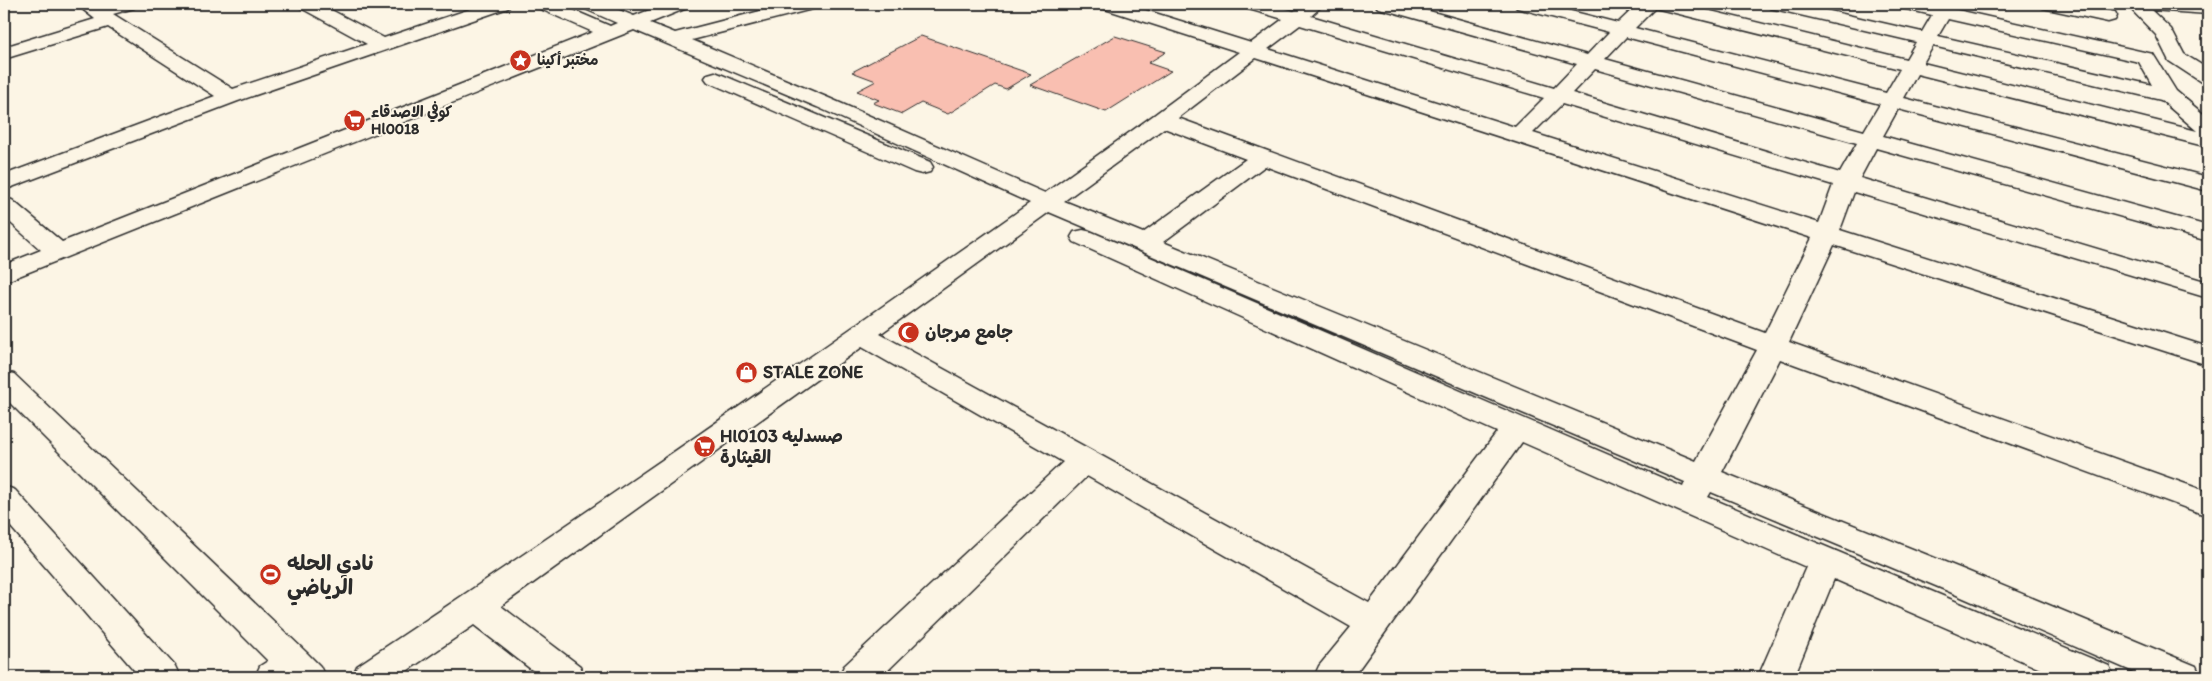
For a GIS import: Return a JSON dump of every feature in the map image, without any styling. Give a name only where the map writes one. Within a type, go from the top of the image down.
[{"type":"street","points":[[4,53],[98,12],[128,4]]},
{"type":"street","points":[[307,4],[383,45]]},
{"type":"street","points":[[4,183],[231,97],[502,4]]},
{"type":"street","points":[[544,4],[622,28],[672,40],[824,103],[1038,208],[1146,244],[1955,580],[2183,677]]},
{"type":"street","points":[[589,4],[622,28],[1038,208],[1516,428],[2096,677]]},
{"type":"street","points":[[4,274],[681,4]]},
{"type":"street","points":[[672,40],[750,18],[810,4]]},
{"type":"street","points":[[1108,4],[2208,356]]},
{"type":"street","points":[[1251,4],[2208,290]]},
{"type":"street","points":[[370,677],[475,606],[1162,120],[1295,17],[1315,4]]},
{"type":"street","points":[[1384,4],[1869,141],[2208,234]]},
{"type":"street","points":[[1523,4],[2208,184]]},
{"type":"street","points":[[1519,135],[1648,4]]},
{"type":"street","points":[[1661,4],[2208,140]]},
{"type":"street","points":[[1776,4],[2168,95]]},
{"type":"street","points":[[1908,4],[1944,8],[2146,58],[2168,95],[2208,129]]},
{"type":"street","points":[[2049,4],[2108,16]]},
{"type":"street","points":[[2135,4],[2164,32],[2176,57],[2208,79]]},
{"type":"street","points":[[2147,4],[2208,8]]},
{"type":"street","points":[[1690,503],[1772,346],[1828,233],[1846,182],[1944,8]]},
{"type":"street","points":[[98,12],[231,97]]},
{"type":"street","points":[[1162,120],[1772,346],[2208,504]]},
{"type":"street","points":[[1146,244],[1263,157]]},
{"type":"street","points":[[4,205],[58,252]]},
{"type":"street","points":[[861,334],[1374,623]]},
{"type":"street","points":[[4,381],[291,673]]},
{"type":"street","points":[[1332,677],[1374,623],[1516,428]]},
{"type":"street","points":[[857,677],[1084,460]]},
{"type":"street","points":[[4,498],[162,677]]},
{"type":"street","points":[[1776,677],[1825,561]]},
{"type":"street","points":[[475,606],[568,677]]},
{"type":"building","points":[[921,36],[1031,74],[1006,89],[995,85],[948,114],[921,103],[902,114],[873,103],[879,100],[857,91],[876,81],[852,72]]},
{"type":"building","points":[[1115,36],[1166,52],[1148,63],[1171,71],[1106,112],[1030,85]]},
{"type":"place","name":"مختبر أكينا","points":[[521,60]]},
{"type":"place","name":"كوفي الاصدقاء Hl0018","points":[[355,121]]},
{"type":"place","name":"جامع مرجان","points":[[909,332]]},
{"type":"place","name":"STALE ZONE","points":[[747,372]]},
{"type":"place","name":"Hl0103 صسدليه القيثارة","points":[[704,446]]},
{"type":"place","name":"نادي الحله الرياضي","points":[[271,575]]}]
